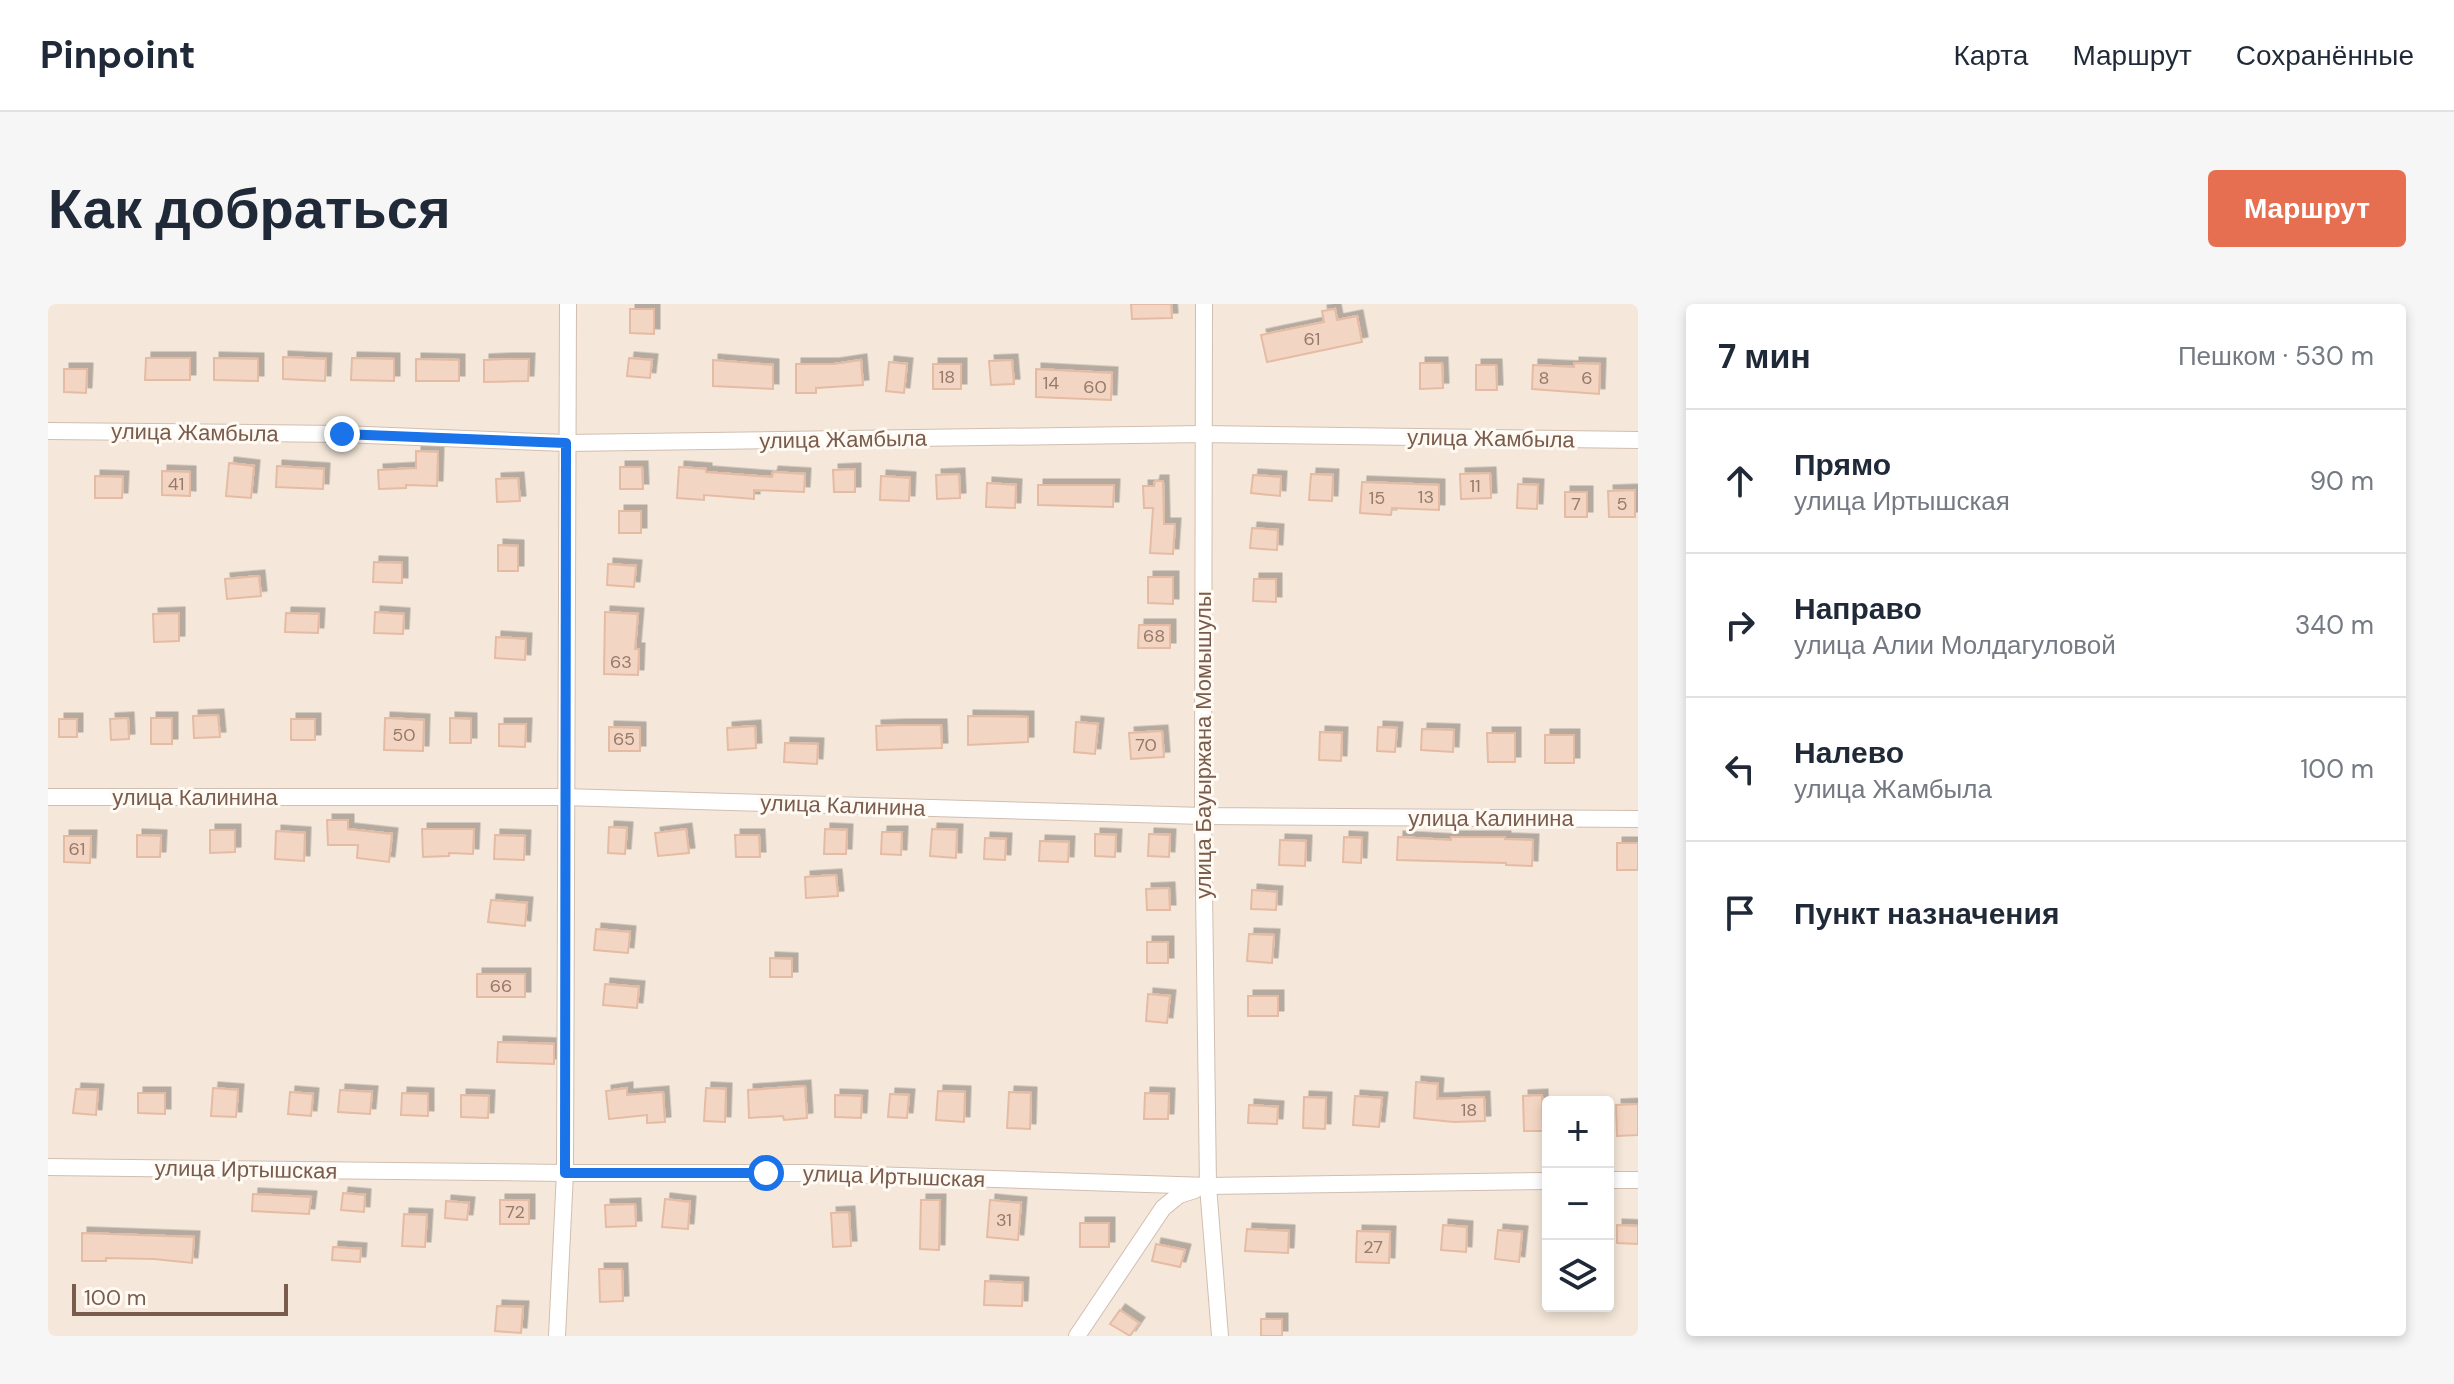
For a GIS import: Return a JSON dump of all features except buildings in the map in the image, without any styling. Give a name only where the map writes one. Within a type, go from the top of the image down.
[{"type":"street","points":[[557,1336],[565,1173],[568,304]]},
{"type":"street","name":"улица Бауыржана Момышулы","points":[[1204,304],[1203,816],[1208,1186],[1220,1336]]},
{"type":"street","name":"улица Жамбыла","points":[[48,431],[342,434],[566,443],[1202,434],[1638,440]]},
{"type":"street","name":"улица Калинина","points":[[48,797],[564,797],[1203,816],[1638,819]]},
{"type":"street","name":"улица Иртышская","points":[[48,1167],[809,1173],[1208,1186],[1542,1181]]},
{"type":"street","points":[[1614,1180],[1638,1180]]},
{"type":"street","points":[[1077,1336],[1163,1208],[1179,1195],[1208,1186]]},
{"type":"shaded area","points":[[48,304],[1638,304],[1638,1336],[48,1336]]},
{"type":"route","points":[[342,434],[566,443],[565,1173],[766,1173]]}]
